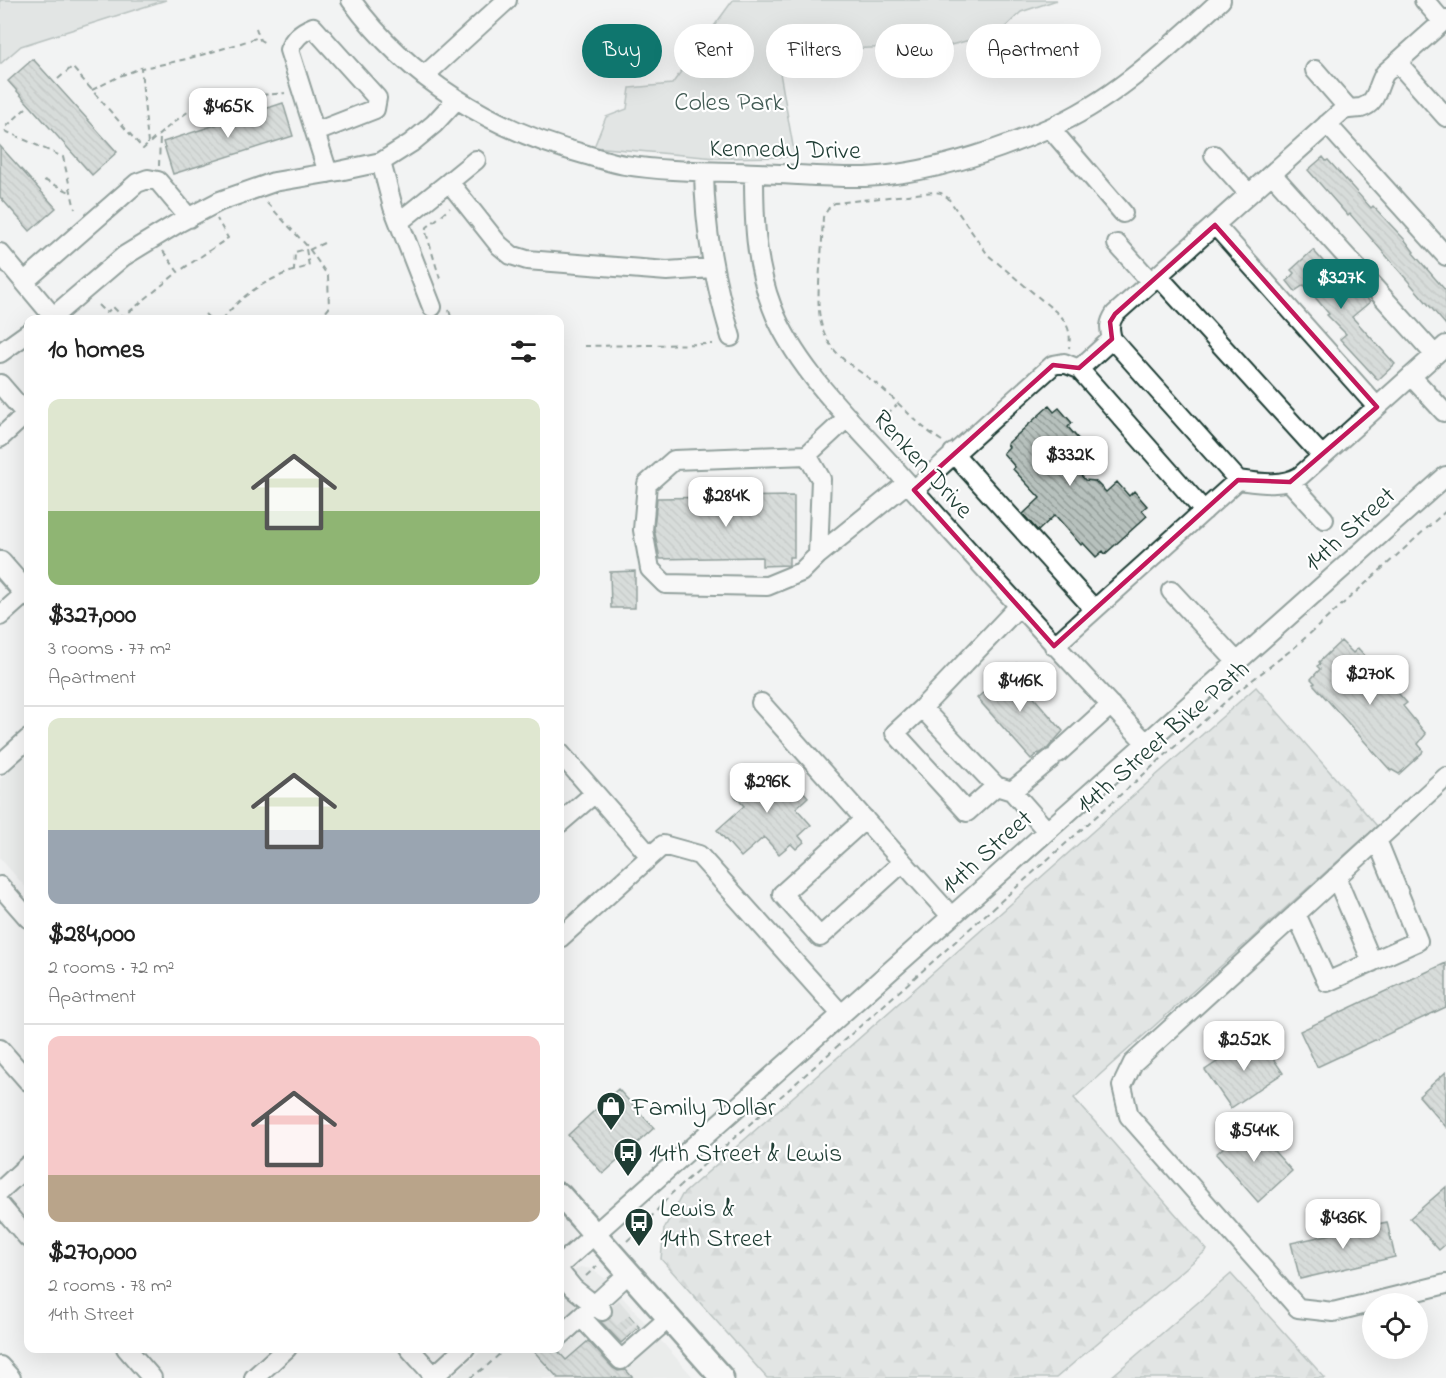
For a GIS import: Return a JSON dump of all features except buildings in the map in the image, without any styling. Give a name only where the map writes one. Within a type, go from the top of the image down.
[{"type":"main road","points":[[0,563],[24,589]]},
{"type":"main road","points":[[564,1200],[722,1378]]},
{"type":"street","name":"Kennedy Drive","points":[[351,0],[391,45],[424,76],[456,100],[486,118],[555,147],[624,165],[704,172],[865,177],[919,170],[979,153],[1050,128],[1120,87],[1159,56],[1221,0]]},
{"type":"street","points":[[424,76],[507,0]]},
{"type":"street","points":[[1272,174],[1441,350],[1300,476],[1290,482],[1273,484],[1238,480],[1112,339],[1110,322],[1115,314],[1342,111],[1348,108],[1362,108],[1370,103],[1377,95],[1381,79],[1444,20],[1424,0]]},
{"type":"street","points":[[316,132],[375,109],[376,98],[313,27],[304,30],[289,50],[328,172]]},
{"type":"street","points":[[1397,62],[1446,117]]},
{"type":"street","points":[[1315,70],[1348,108]]},
{"type":"street","points":[[56,315],[124,256],[220,201],[274,182],[381,162],[411,143],[434,124],[456,100]]},
{"type":"street","points":[[1328,124],[1446,256]]},
{"type":"street","points":[[1050,128],[1123,213]]},
{"type":"street","points":[[1214,155],[1249,194]]},
{"type":"street","points":[[399,222],[476,160]]},
{"type":"street","points":[[381,162],[399,222],[432,307]]},
{"type":"street","points":[[704,172],[707,231],[712,268],[731,337]]},
{"type":"street","name":"Renken Drive","points":[[754,173],[755,234],[762,277],[772,309],[791,346],[848,417],[1054,646],[1146,743]]},
{"type":"street","points":[[25,281],[137,183],[148,179],[158,181],[189,218]]},
{"type":"street","points":[[448,182],[499,245],[511,255],[527,260],[667,271],[712,268]]},
{"type":"street","points":[[1215,225],[1377,407]]},
{"type":"street","points":[[1118,244],[1322,456]]},
{"type":"street","points":[[0,254],[25,281],[51,315]]},
{"type":"street","points":[[0,353],[24,336]]},
{"type":"street","points":[[848,417],[807,455],[675,460],[647,484],[643,530],[650,569],[665,584],[767,586],[801,572],[818,555],[911,486],[951,447],[1053,365],[1074,361],[1112,339]]},
{"type":"street","points":[[1074,361],[1204,511]]},
{"type":"street","points":[[1412,376],[1444,412]]},
{"type":"street","points":[[0,384],[24,412]]},
{"type":"street","points":[[0,438],[24,416]]},
{"type":"street","points":[[951,447],[1094,609]]},
{"type":"street","points":[[807,455],[821,479],[818,555]]},
{"type":"street","name":"14th Street","points":[[564,1261],[1446,476]]},
{"type":"street","points":[[1054,646],[1238,480]]},
{"type":"street","points":[[1290,482],[1324,519]]},
{"type":"street","points":[[1171,591],[1237,662]]},
{"type":"street","points":[[0,616],[24,596]]},
{"type":"street","points":[[1019,606],[922,708],[895,733],[967,812],[1055,756],[1111,705]]},
{"type":"street","points":[[761,703],[951,916]]},
{"type":"street","points":[[922,708],[1047,831]]},
{"type":"street","points":[[0,764],[24,743]]},
{"type":"street","points":[[564,758],[650,856]]},
{"type":"street","points":[[1446,777],[1133,1063],[1122,1086],[1129,1116],[1298,1308],[1332,1312],[1446,1284]]},
{"type":"street","points":[[564,820],[595,793]]},
{"type":"street","points":[[865,819],[782,894],[820,937],[903,862]]},
{"type":"street","points":[[1296,914],[1327,982],[1418,941],[1377,840]]},
{"type":"street","points":[[564,934],[663,845],[699,855],[841,1014]]},
{"type":"street","points":[[1336,877],[1372,962]]},
{"type":"street","points":[[0,886],[24,913]]},
{"type":"street","points":[[0,1049],[24,1076]]},
{"type":"street","points":[[0,1191],[24,1169]]},
{"type":"street","points":[[0,1205],[24,1233]]},
{"type":"street","points":[[564,1333],[599,1307],[629,1273]]},
{"type":"street","points":[[564,1277],[573,1288],[599,1307],[621,1360],[634,1338],[669,1318]]},
{"type":"street","points":[[130,1353],[152,1378]]},
{"type":"street","points":[[254,1378],[277,1353]]},
{"type":"street","points":[[413,1353],[433,1377],[459,1353]]},
{"type":"street","points":[[0,1366],[10,1378]]},
{"type":"path","points":[[256,28],[259,37],[267,44]]},
{"type":"path","points":[[92,90],[141,68],[212,53],[259,37]]},
{"type":"path","points":[[58,79],[72,67],[143,149],[197,108],[222,96],[285,93]]},
{"type":"path","points":[[141,68],[148,145]]},
{"type":"path","points":[[26,108],[6,127],[5,131],[63,157],[75,209]]},
{"type":"path","points":[[155,180],[160,164],[160,134]]},
{"type":"path","points":[[44,180],[72,193]]},
{"type":"path","points":[[916,185],[918,194]]},
{"type":"path","points":[[951,447],[922,428],[880,387],[838,354],[822,329],[818,315],[818,298],[823,217],[835,203],[941,193],[948,198],[995,262],[1061,316],[1068,325],[1074,361]]},
{"type":"path","points":[[263,198],[328,276],[329,308],[324,315]]},
{"type":"path","points":[[125,315],[178,272],[228,238],[216,217]]},
{"type":"path","points":[[294,270],[295,252],[308,250],[326,242]]},
{"type":"path","points":[[161,247],[178,272]]},
{"type":"path","points":[[227,315],[247,293],[272,278],[309,266],[308,250]]},
{"type":"path","points":[[98,304],[106,313],[113,307],[121,315]]},
{"type":"path","points":[[584,346],[713,344]]},
{"type":"path","points":[[879,421],[898,405]]},
{"type":"path","name":"14th Street Bike Path","points":[[638,1231],[680,1186],[1233,695],[1295,647],[1446,511]]},
{"type":"path","points":[[470,1378],[501,1353]]},
{"type":"highlighted area","points":[[1215,225],[1377,407],[1290,482],[1238,480],[1054,646],[914,490],[1053,365],[1079,368],[1112,339],[1110,322],[1115,314]]},
{"type":"shaded area","points":[[24,758],[24,885],[0,858],[0,779]]},
{"type":"shaded area","points":[[580,1267],[592,1269],[608,1281],[694,1378],[451,1378],[479,1353],[564,1353],[564,1279]]},
{"type":"green space","points":[[0,0],[166,0],[21,46],[0,64]]},
{"type":"green space","name":"Coles Park","points":[[733,0],[1057,0],[1021,12],[1008,24],[966,24],[966,41],[954,44],[954,24],[875,24],[875,48],[863,48],[863,24],[766,24],[766,78],[781,78],[795,157],[716,158],[594,147],[606,117],[627,109],[630,88],[672,84],[676,78],[754,78],[754,24],[716,24]]},
{"type":"green space","points":[[1256,687],[1377,826],[1074,1098],[1207,1250],[1056,1378],[767,1378],[661,1259],[664,1229],[682,1195]]},
{"type":"green space","points":[[1231,1274],[1325,1378],[1110,1378]]},
{"type":"tunnel","points":[[612,1306],[632,1329]]},
{"type":"place","name":"Family Dollar","points":[[611,1132]]},
{"type":"place","name":"14th Street & Lewis","points":[[628,1178]]},
{"type":"place","name":"Lewis & 14th Street","points":[[639,1248]]}]
